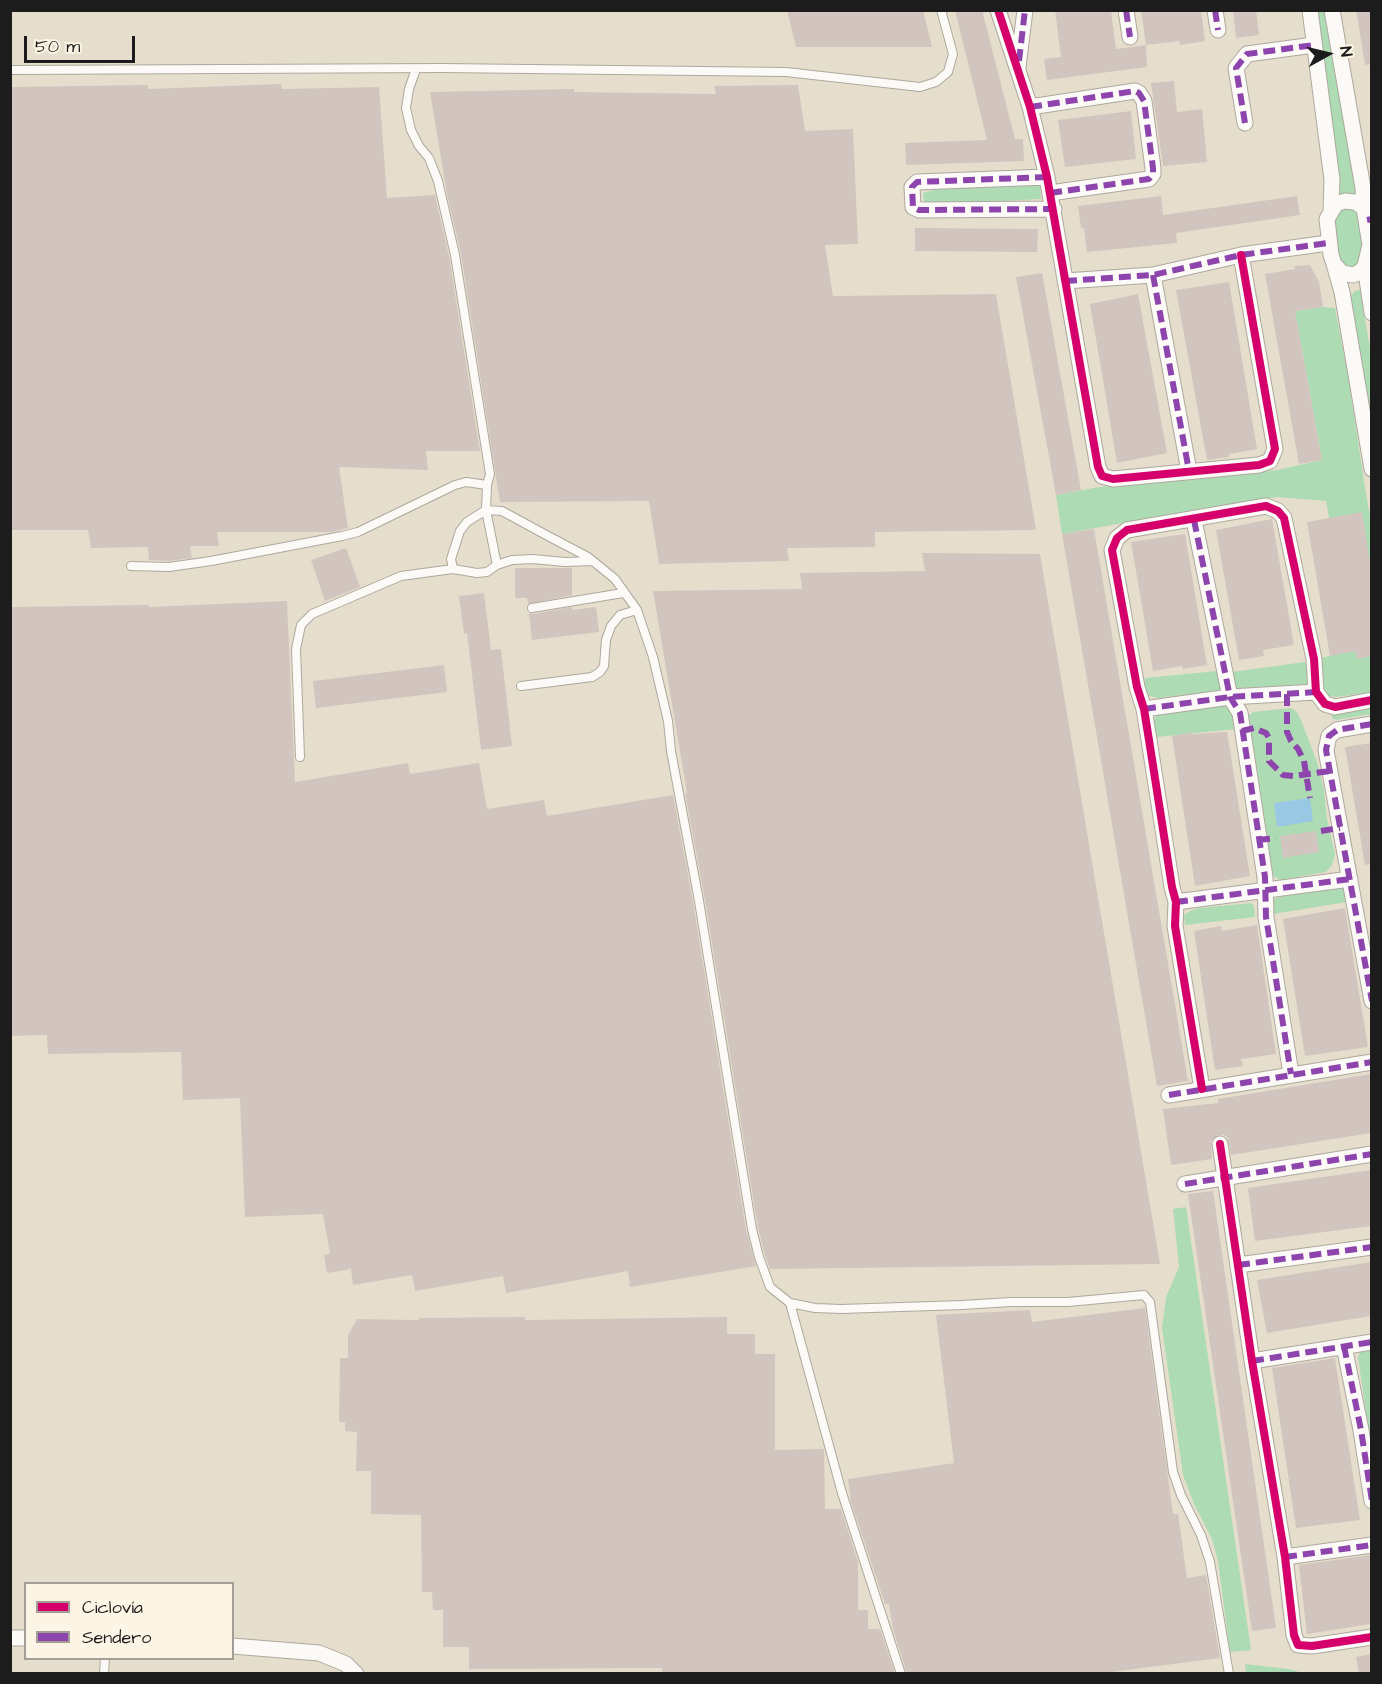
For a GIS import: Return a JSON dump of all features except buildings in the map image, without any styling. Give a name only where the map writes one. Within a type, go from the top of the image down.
[{"type":"street","points":[[998,10],[1030,107],[1047,177],[1098,467],[1102,477],[1113,479],[1259,465],[1270,461],[1275,449],[1241,255]]},
{"type":"street","points":[[1017,73],[1025,10]]},
{"type":"street","points":[[1126,10],[1130,37]]},
{"type":"street","points":[[1215,10],[1218,30]]},
{"type":"street","points":[[1310,10],[1332,180],[1331,210]]},
{"type":"street","points":[[1332,10],[1371,245],[1365,266],[1371,313]]},
{"type":"street","points":[[1245,123],[1236,68],[1247,54],[1314,45]]},
{"type":"street","points":[[1030,107],[1135,91],[1144,101],[1153,168],[1149,179],[1050,193]]},
{"type":"street","points":[[1047,177],[917,182],[912,187],[913,207],[919,210],[1054,209]]},
{"type":"street","points":[[1367,216],[1355,202],[1345,201],[1336,204],[1327,219],[1328,243],[1342,292],[1371,469]]},
{"type":"street","points":[[1065,280],[1153,275],[1241,255],[1328,243]]},
{"type":"street","points":[[1334,264],[1342,273],[1353,275],[1365,266]]},
{"type":"street","points":[[1153,275],[1189,471]]},
{"type":"street","points":[[1202,1089],[1175,926],[1176,902],[1144,709],[1137,687],[1112,550],[1117,538],[1127,530],[1266,506],[1278,511],[1284,518],[1314,659],[1316,692],[1325,704],[1335,707],[1371,700]]},
{"type":"street","points":[[1194,519],[1230,697],[1240,713],[1266,889],[1266,917],[1291,1074]]},
{"type":"street","points":[[1144,709],[1230,697],[1316,692]]},
{"type":"street","points":[[1371,724],[1337,730],[1329,736],[1326,750],[1371,1001]]},
{"type":"street","points":[[1176,902],[1350,879]]},
{"type":"street","points":[[1168,1095],[1371,1062]]},
{"type":"street","points":[[1220,1144],[1252,1361],[1285,1557],[1294,1635],[1298,1645],[1312,1646],[1371,1637]]},
{"type":"street","points":[[1185,1184],[1371,1154]]},
{"type":"street","points":[[1238,1265],[1371,1247]]},
{"type":"street","points":[[1252,1361],[1371,1342]]},
{"type":"street","points":[[1344,1346],[1361,1430],[1371,1501]]},
{"type":"street","points":[[1285,1557],[1371,1545]]},
{"type":"street","points":[[234,1646],[319,1653],[346,1664],[356,1674]]},
{"type":"lane","points":[[10,70],[416,69],[786,72],[920,87],[936,82],[948,72],[952,54],[942,10]]},
{"type":"lane","points":[[416,69],[409,89],[406,108],[411,130],[419,146],[429,158],[438,181],[446,214],[465,310],[490,474],[486,510],[497,565]]},
{"type":"lane","points":[[131,566],[169,567],[342,536],[358,532],[455,484],[466,482],[487,485]]},
{"type":"lane","points":[[453,569],[451,559],[460,531],[467,522],[486,510],[502,512],[592,561],[615,579],[623,593],[637,609],[662,689],[752,1229],[770,1287],[790,1304],[841,1309],[1068,1302],[1144,1295],[1150,1302],[1173,1472],[1181,1495],[1201,1535],[1210,1562],[1229,1674]]},
{"type":"lane","points":[[300,757],[296,649],[301,625],[312,614],[401,576],[453,569],[477,573],[487,572],[497,565],[512,560],[592,561]]},
{"type":"lane","points":[[532,608],[623,593]]},
{"type":"lane","points":[[521,686],[592,677],[600,672],[604,666],[606,640],[611,626],[620,615],[637,609]]},
{"type":"lane","points":[[790,1304],[842,1493],[901,1674]]},
{"type":"green space","points":[[1316,11],[1327,11],[1358,197],[1336,195]]},
{"type":"green space","points":[[1040,183],[1041,199],[934,205],[924,203],[923,193],[937,189]]},
{"type":"green space","points":[[1354,204],[1367,229],[1357,268],[1345,268],[1340,262],[1331,231],[1337,206]]},
{"type":"green space","points":[[1364,289],[1363,309],[1371,353],[1371,426],[1349,297],[1355,291]]},
{"type":"green space","points":[[1323,307],[1335,308],[1371,521],[1371,692],[1337,697],[1329,696],[1324,689],[1320,658],[1353,651],[1326,501],[1277,497],[1062,534],[1056,495],[1099,487],[1192,480],[1277,470],[1322,460],[1295,311]]},
{"type":"green space","points":[[1305,662],[1309,684],[1256,690],[1236,689],[1232,672]]},
{"type":"green space","points":[[1217,671],[1220,691],[1157,698],[1147,695],[1144,689],[1145,678]]},
{"type":"green space","points":[[1226,706],[1233,710],[1236,729],[1157,737],[1153,725],[1155,717],[1162,711]]},
{"type":"green space","points":[[1371,707],[1371,714],[1336,720],[1332,718],[1335,713]]},
{"type":"green space","points":[[1291,708],[1296,711],[1301,720],[1317,762],[1335,854],[1332,865],[1326,872],[1280,880],[1273,876],[1271,867],[1248,716],[1253,712]]},
{"type":"green space","points":[[1344,887],[1347,902],[1273,914],[1272,902],[1275,898]]},
{"type":"green space","points":[[1251,903],[1254,906],[1255,917],[1185,925],[1184,915],[1199,908]]},
{"type":"green space","points":[[1186,1207],[1251,1650],[1230,1652],[1218,1561],[1212,1539],[1194,1504],[1183,1475],[1162,1328],[1166,1297],[1179,1267],[1173,1209]]},
{"type":"green space","points":[[1371,1349],[1371,1447],[1358,1357],[1361,1350]]},
{"type":"green space","points":[[1245,1664],[1289,1669],[1303,1673],[1246,1673]]},
{"type":"water","points":[[1310,798],[1313,821],[1277,827],[1274,803]]},
{"type":"marked path","points":[[1019,61],[1025,10]]},
{"type":"marked path","points":[[1126,10],[1130,37]]},
{"type":"marked path","points":[[1215,10],[1218,30]]},
{"type":"marked path","points":[[1245,123],[1236,68],[1247,54],[1314,45]]},
{"type":"marked path","points":[[1030,107],[1135,91],[1144,101],[1153,168],[1153,174],[1149,179],[1050,193]]},
{"type":"marked path","points":[[1047,177],[917,182],[912,187],[913,207],[919,210],[1054,209]]},
{"type":"marked path","points":[[1367,220],[1372,219]]},
{"type":"marked path","points":[[1065,281],[1153,275],[1241,255],[1328,243]]},
{"type":"marked path","points":[[1153,275],[1189,471]]},
{"type":"marked path","points":[[1194,520],[1230,697],[1240,713],[1265,877],[1266,917],[1291,1074]]},
{"type":"marked path","points":[[1144,709],[1230,697],[1316,692]]},
{"type":"marked path","points":[[1287,694],[1287,732],[1304,761],[1310,798]]},
{"type":"marked path","points":[[1372,724],[1337,730],[1329,736],[1326,750],[1372,1001]]},
{"type":"marked path","points":[[1242,731],[1254,728],[1266,733],[1269,738],[1269,761],[1283,775],[1294,776],[1330,771]]},
{"type":"marked path","points":[[1321,831],[1340,828]]},
{"type":"marked path","points":[[1258,840],[1276,838]]},
{"type":"marked path","points":[[1176,902],[1350,879]]},
{"type":"marked path","points":[[1169,1095],[1372,1062]]},
{"type":"marked path","points":[[1185,1184],[1372,1154]]},
{"type":"marked path","points":[[1238,1265],[1372,1247]]},
{"type":"marked path","points":[[1252,1361],[1372,1342]]},
{"type":"marked path","points":[[1344,1346],[1372,1501]]},
{"type":"marked path","points":[[1285,1557],[1372,1545]]},
{"type":"cycle path","points":[[998,10],[1030,107],[1047,177],[1098,467],[1102,476],[1113,479],[1259,465],[1270,461],[1275,449],[1241,255]]},
{"type":"cycle path","points":[[1202,1089],[1175,926],[1176,902],[1144,709],[1137,687],[1112,550],[1117,538],[1127,530],[1266,506],[1278,511],[1284,518],[1314,659],[1316,692],[1325,704],[1335,707],[1372,700]]},
{"type":"cycle path","points":[[1220,1144],[1252,1361],[1285,1557],[1294,1635],[1298,1645],[1312,1646],[1372,1637]]}]
